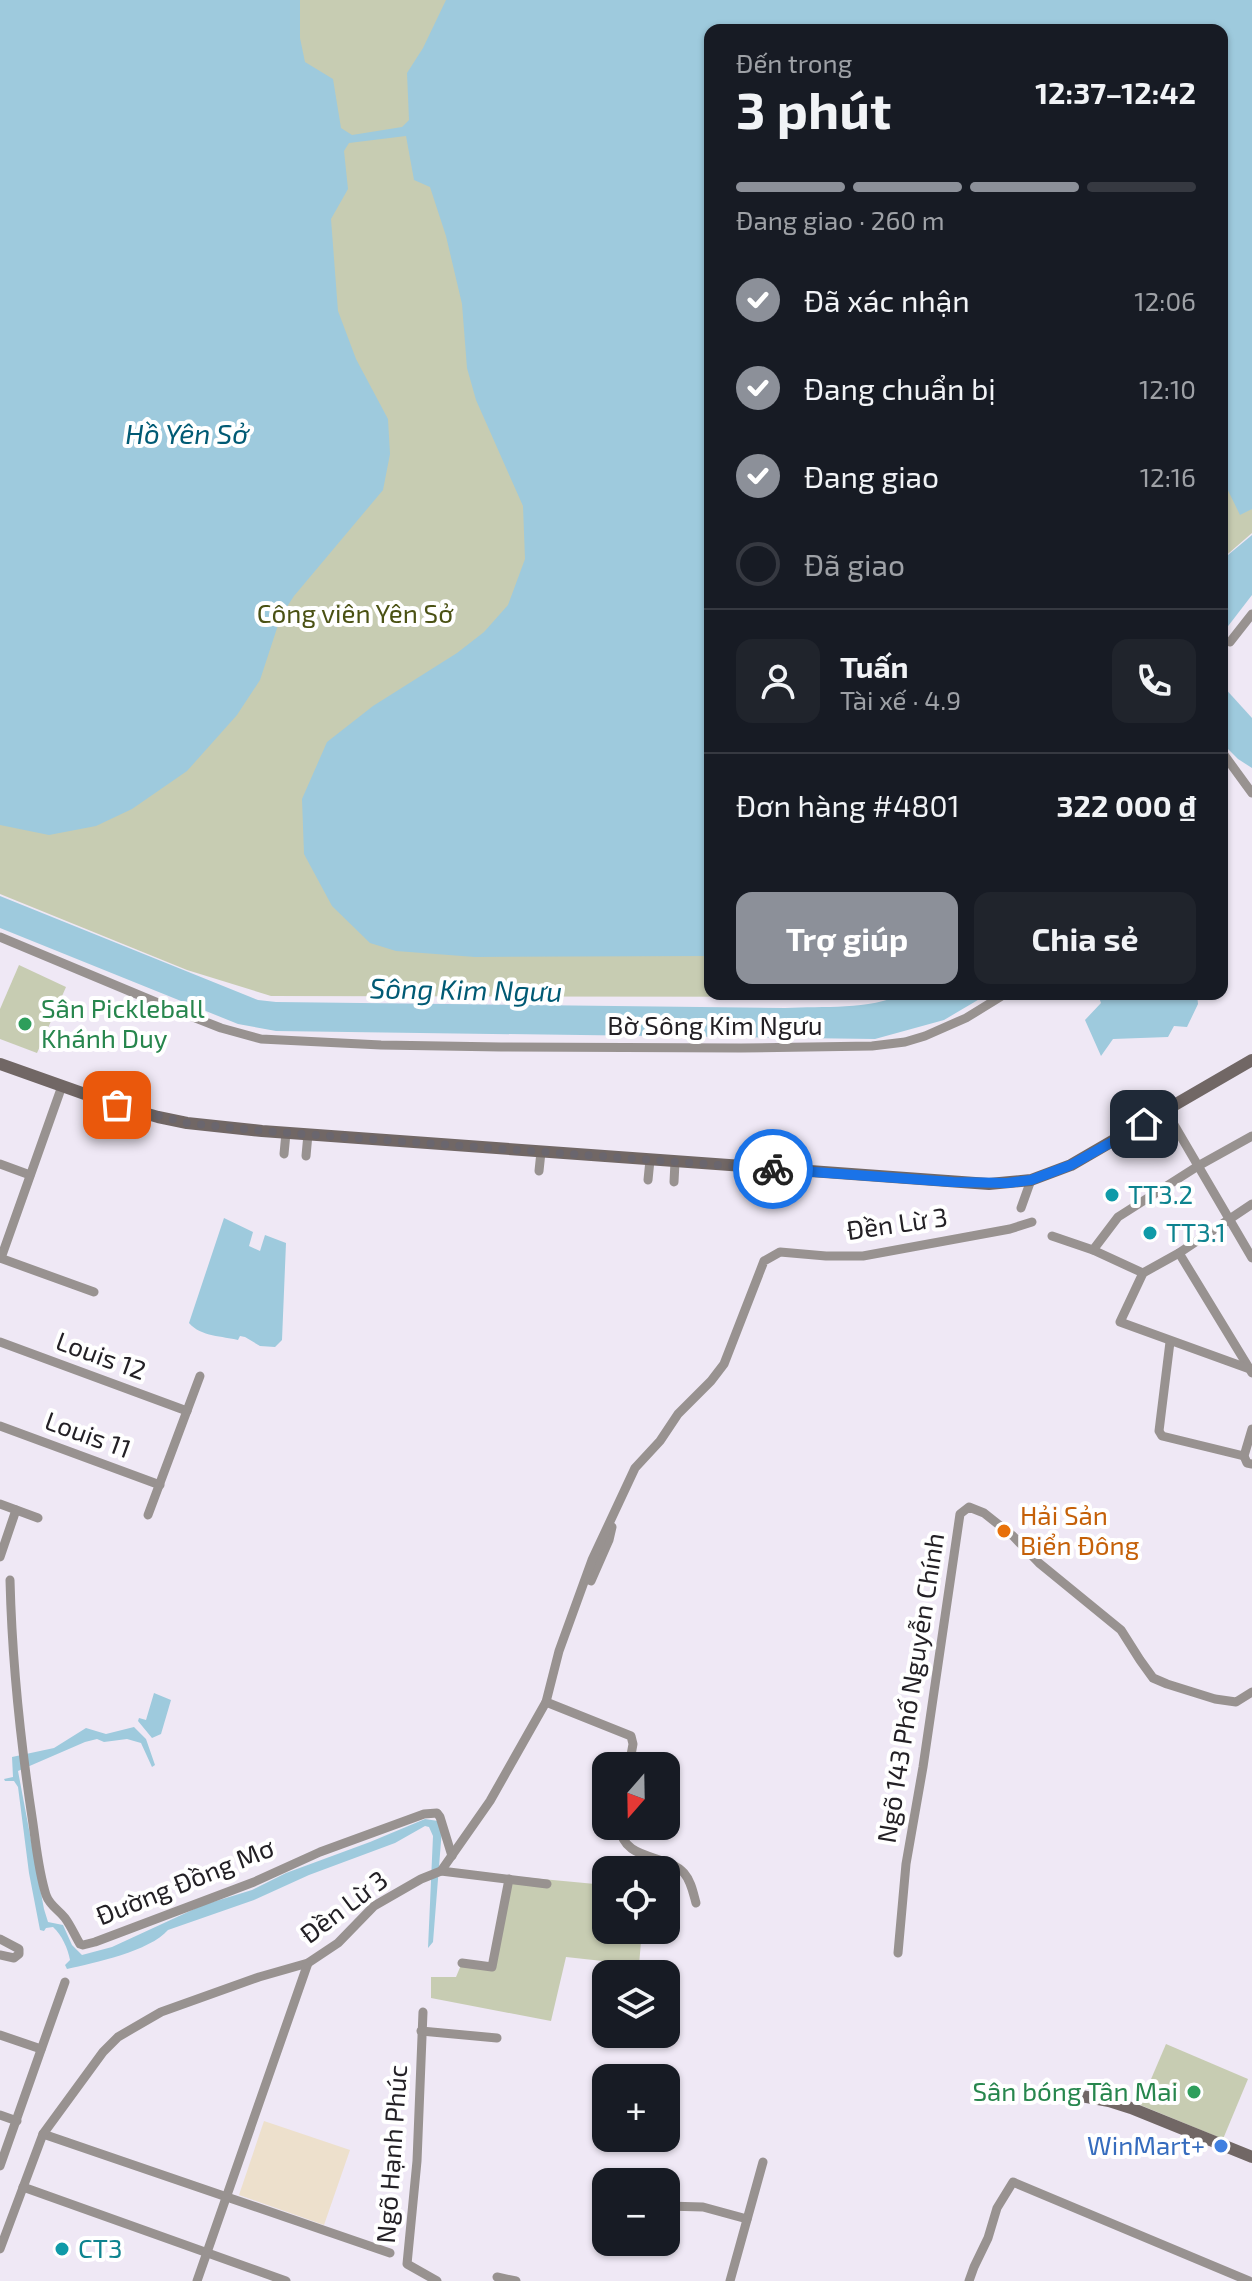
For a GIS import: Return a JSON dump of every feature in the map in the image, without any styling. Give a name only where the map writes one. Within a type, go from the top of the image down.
[{"type":"main road","points":[[0,1064],[113,1104],[187,1123],[286,1133],[989,1184],[1031,1180],[1083,1159],[1252,1060]]},
{"type":"main road","points":[[1070,2094],[1131,2108],[1252,2157]]},
{"type":"street","points":[[1230,642],[1252,614]]},
{"type":"street","points":[[1228,760],[1252,793]]},
{"type":"street","name":"Bờ Sông Kim Ngưu","points":[[0,937],[221,1028],[261,1039],[517,1047],[872,1046],[925,1036],[966,1018],[995,1000]]},
{"type":"street","points":[[62,1086],[1,1258],[94,1292]]},
{"type":"street","points":[[1166,1111],[1252,1258]]},
{"type":"street","points":[[284,1154],[286,1133]]},
{"type":"street","points":[[306,1156],[308,1134]]},
{"type":"street","points":[[1093,1250],[1118,1217],[1252,1136]]},
{"type":"street","points":[[539,1171],[541,1152]]},
{"type":"street","points":[[648,1180],[650,1160]]},
{"type":"street","points":[[674,1182],[675,1162]]},
{"type":"street","points":[[0,1164],[30,1175]]},
{"type":"street","points":[[783,1191],[784,1170]]},
{"type":"street","points":[[1021,1208],[1031,1180]]},
{"type":"street","points":[[1250,1369],[1120,1322],[1143,1273],[1252,1204]]},
{"type":"street","name":"Đền Lừ 3","points":[[0,2249],[43,2134],[103,2052],[118,2037],[161,2012],[308,1963],[338,1943],[374,1906],[441,1871],[490,1801],[546,1702],[559,1651],[592,1560],[635,1468],[660,1441],[678,1414],[724,1364],[764,1261],[780,1252],[863,1256],[1010,1229],[1032,1222]]},
{"type":"street","points":[[1052,1236],[1093,1250],[1143,1273]]},
{"type":"street","points":[[1179,1253],[1250,1369]]},
{"type":"street","name":"Louis 12","points":[[0,1342],[187,1411]]},
{"type":"street","points":[[1170,1342],[1159,1431],[1162,1436],[1244,1456]]},
{"type":"street","points":[[148,1515],[200,1376]]},
{"type":"street","name":"Louis 11","points":[[0,1426],[160,1485]]},
{"type":"street","points":[[1252,1429],[1244,1456],[1247,1463],[1252,1464]]},
{"type":"street","points":[[0,1504],[38,1518]]},
{"type":"street","name":"Ngõ 143 Phố Nguyễn Chính","points":[[898,1953],[906,1864],[960,1514],[969,1507],[984,1513],[1013,1536],[1039,1563],[1121,1630],[1153,1678],[1215,1699],[1236,1702],[1252,1692]]},
{"type":"street","points":[[0,1557],[16,1510]]},
{"type":"street","name":"Đường Đồng Mơ","points":[[10,1580],[12,1653],[23,1762],[41,1873],[47,1897],[68,1921],[80,1944],[95,1942],[254,1882],[320,1852],[424,1814],[437,1813],[440,1817],[452,1856]]},
{"type":"street","points":[[546,1702],[631,1736],[632,1752]]},
{"type":"street","points":[[623,1840],[628,1847],[682,1871],[692,1887],[696,1903]]},
{"type":"street","points":[[441,1871],[547,1884]]},
{"type":"street","points":[[462,1963],[492,1967],[509,1879]]},
{"type":"street","points":[[0,1939],[19,1949],[19,1954],[14,1958],[0,1955]]},
{"type":"street","points":[[197,2281],[308,1963]]},
{"type":"street","points":[[0,2166],[65,1982]]},
{"type":"street","name":"Ngõ Hạnh Phúc","points":[[423,2012],[417,2161],[407,2264],[437,2281]]},
{"type":"street","points":[[421,2031],[497,2038]]},
{"type":"street","points":[[0,2035],[41,2049]]},
{"type":"street","points":[[0,2115],[17,2121]]},
{"type":"street","points":[[43,2134],[390,2253]]},
{"type":"street","points":[[730,2281],[763,2162]]},
{"type":"street","points":[[969,2281],[997,2208],[1013,2182],[1249,2281]]},
{"type":"street","points":[[23,2187],[286,2281]]},
{"type":"street","points":[[680,2206],[703,2207],[747,2219]]},
{"type":"street","points":[[497,2277],[516,2281]]},
{"type":"shaded area","points":[[264,2121],[350,2150],[324,2225],[239,2195]]},
{"type":"green space","name":"Hồ Yên Sở","points":[[0,0],[1252,0],[1252,533],[1228,554],[1228,24],[704,24],[704,997],[271,996],[187,970],[0,894]]},
{"type":"green space","name":"Sân Pickleball Khánh Duy","points":[[19,965],[66,987],[37,1053],[0,1039],[0,1009]]},
{"type":"green space","points":[[510,1876],[592,1884],[592,1944],[641,1944],[639,1960],[566,1957],[551,2021],[431,1998],[431,1977],[456,1977],[461,1965],[493,1968]]},
{"type":"green space","name":"Sân bóng Tân Mai","points":[[1166,2044],[1248,2079],[1223,2139],[1140,2105]]},
{"type":"water","name":"Hồ Yên Sở","points":[[0,0],[300,0],[300,38],[305,62],[333,79],[341,128],[352,135],[402,127],[409,120],[407,73],[446,0],[1252,0],[1252,509],[1240,515],[1228,490],[1228,24],[704,24],[704,956],[475,957],[396,951],[370,943],[332,906],[304,854],[302,799],[327,742],[373,706],[457,653],[484,632],[508,605],[525,559],[523,506],[476,400],[467,368],[462,304],[446,236],[430,187],[414,180],[406,136],[349,143],[344,151],[348,189],[331,219],[338,311],[356,359],[388,419],[390,454],[383,490],[294,596],[281,616],[260,680],[237,715],[187,771],[132,809],[96,826],[49,835],[0,825]]},
{"type":"water","points":[[1252,535],[1252,595],[1228,626],[1228,555]]},
{"type":"water","points":[[1228,692],[1252,718],[1252,768],[1228,749]]},
{"type":"water","points":[[0,896],[258,1000],[276,1002],[785,1008],[861,1005],[886,1000],[978,1000],[944,1020],[875,1039],[276,1031],[238,1024],[0,928]]},
{"type":"water","points":[[1100,1000],[1198,1000],[1198,1004],[1187,1027],[1174,1026],[1168,1037],[1113,1039],[1101,1056],[1085,1020],[1101,1003]]},
{"type":"water","points":[[224,1218],[253,1232],[249,1246],[260,1251],[265,1235],[286,1243],[282,1340],[275,1347],[260,1346],[245,1337],[240,1336],[238,1340],[206,1333],[189,1323]]},
{"type":"water","points":[[154,1693],[171,1700],[161,1734],[152,1738],[138,1721],[139,1718],[146,1720]]},
{"type":"water","points":[[134,1727],[146,1739],[155,1765],[152,1767],[141,1743],[127,1739],[104,1742],[97,1739],[18,1771],[48,1922],[63,1925],[72,1945],[82,1955],[112,1947],[203,1905],[252,1890],[286,1873],[425,1819],[438,1821],[442,1829],[433,1942],[428,1948],[433,1836],[429,1827],[425,1826],[395,1843],[309,1875],[254,1900],[168,1930],[135,1950],[67,1969],[65,1965],[70,1960],[59,1934],[53,1927],[40,1930],[18,1787],[14,1781],[4,1779],[13,1777],[12,1757],[54,1748],[86,1728],[106,1734]]},
{"type":"way so far","points":[[117,1105],[187,1123],[262,1131],[773,1169]]},
{"type":"place","name":"Sân Pickleball Khánh Duy","points":[[25,1024]]},
{"type":"place","name":"TT3.2","points":[[1112,1195]]},
{"type":"place","name":"TT3.1","points":[[1150,1233]]},
{"type":"place","name":"Hải Sản Biển Đông","points":[[1004,1531]]},
{"type":"place","name":"Sân bóng Tân Mai","points":[[1194,2092]]},
{"type":"place","name":"WinMart+","points":[[1221,2146]]},
{"type":"place","name":"CT3","points":[[62,2249]]},
{"type":"route","points":[[773,1169],[1007,1183],[1031,1180],[1071,1165],[1144,1124]]},
{"type":"park label","name":"Công viên Yên Sở","points":[[355,614]]},
{"type":"water label","name":"Sông Kim Ngưu","points":[[466,990]]}]
